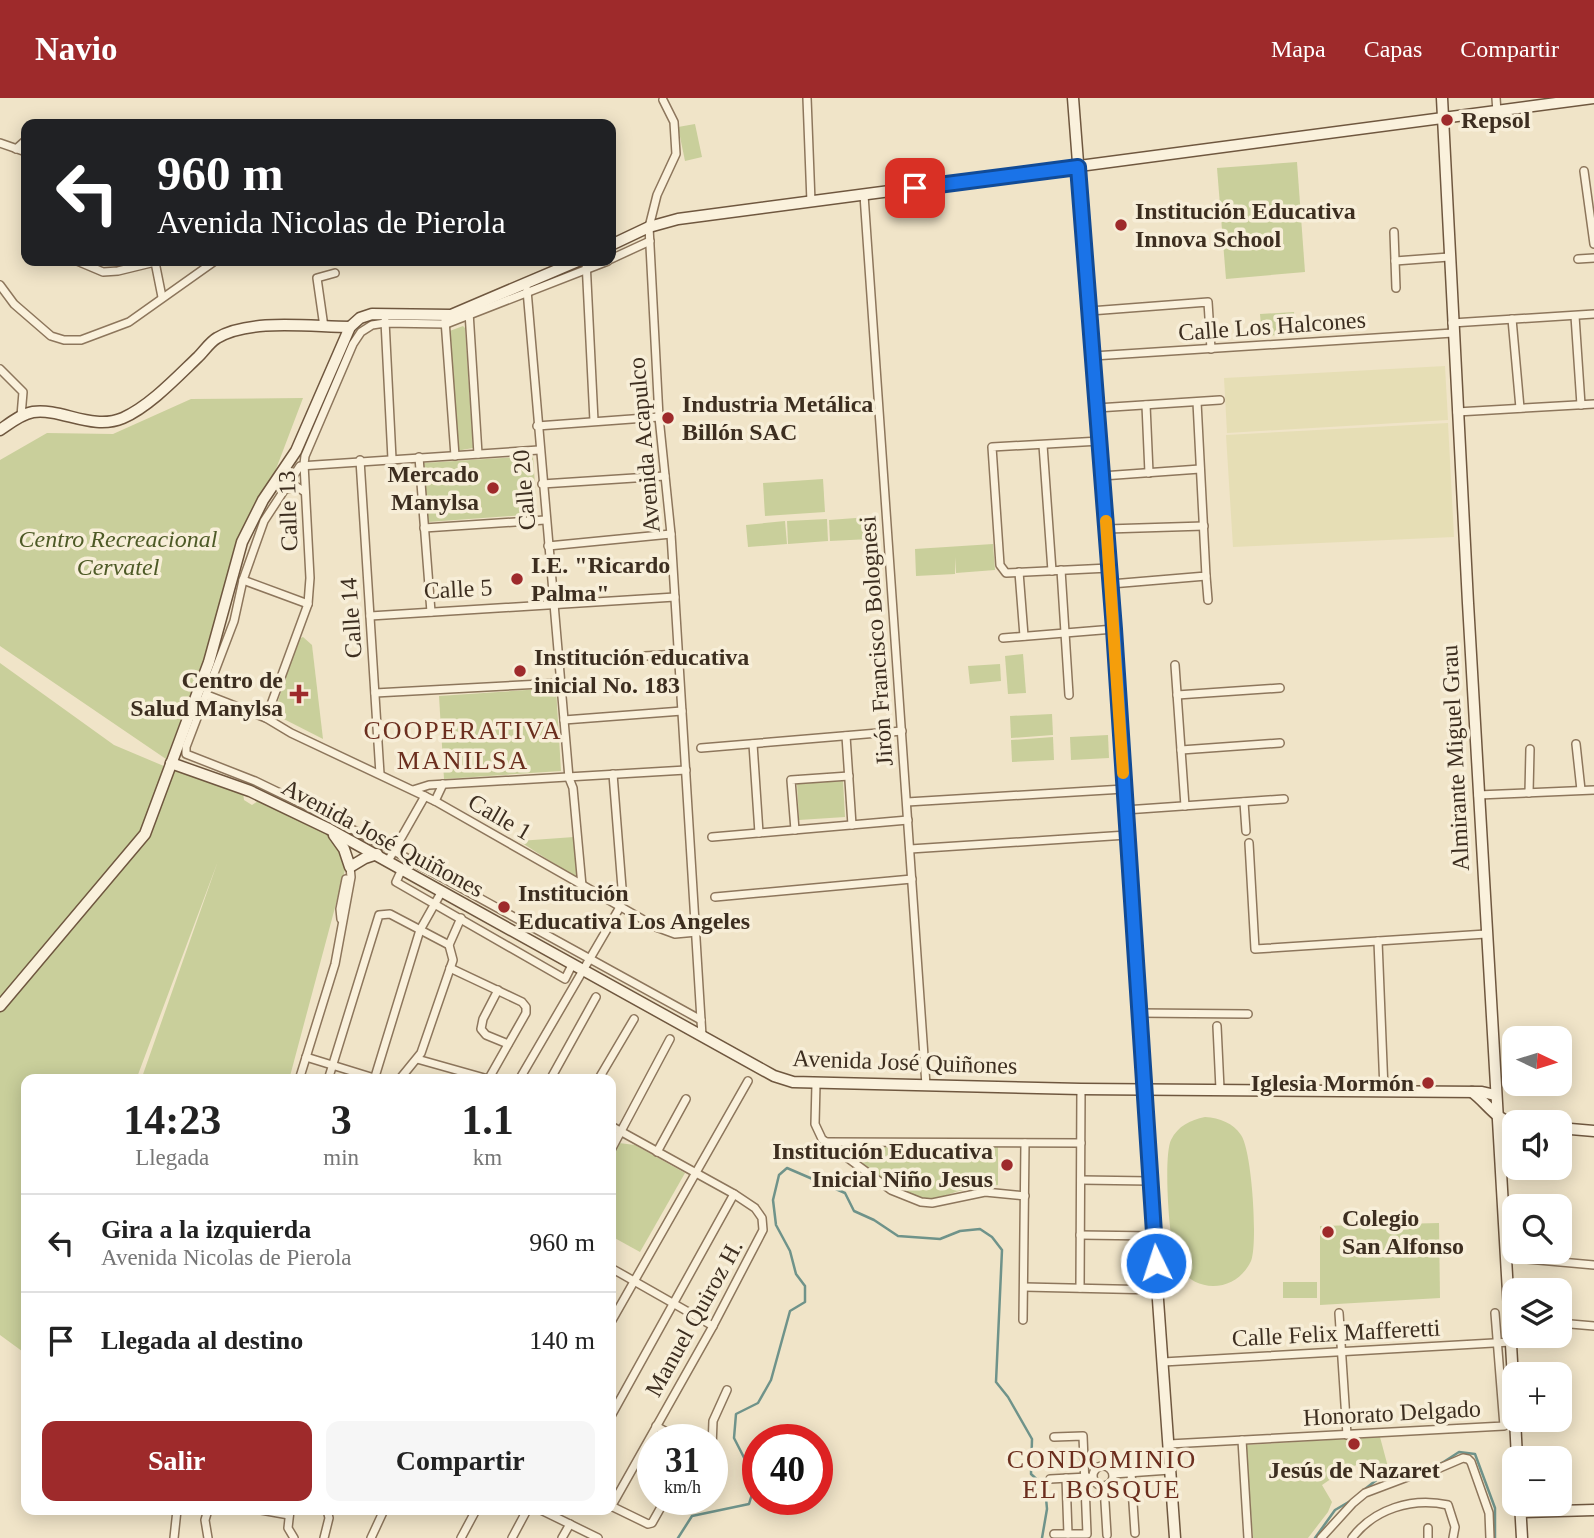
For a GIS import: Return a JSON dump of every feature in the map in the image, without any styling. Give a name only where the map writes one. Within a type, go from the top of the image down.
[{"type":"street","points":[[807,98],[811,202]]},
{"type":"street","points":[[1073,98],[1110,568],[1175,1538]]},
{"type":"street","name":"Almirante Miguel Grau","points":[[1441,98],[1502,1209]]},
{"type":"street","points":[[1496,98],[1497,112]]},
{"type":"street","points":[[616,244],[649,227],[678,219],[1594,98]]},
{"type":"street","name":"Avenida Acapulco","points":[[663,100],[674,122],[676,154],[657,195],[649,227],[659,417],[671,534],[702,1036]]},
{"type":"street","points":[[0,143],[21,150]]},
{"type":"street","points":[[16,149],[21,144]]},
{"type":"street","points":[[1584,171],[1590,189],[1594,244]]},
{"type":"street","name":"Jirón Francisco Bolognesi","points":[[864,195],[926,1084]]},
{"type":"street","points":[[1394,232],[1396,288]]},
{"type":"street","points":[[616,257],[650,241]]},
{"type":"street","points":[[1395,261],[1449,257]]},
{"type":"street","points":[[1578,259],[1594,258]]},
{"type":"street","points":[[88,266],[103,272],[132,266]]},
{"type":"street","points":[[158,266],[162,297]]},
{"type":"street","points":[[0,285],[15,304],[51,336],[72,340],[93,337],[122,326],[208,266]]},
{"type":"street","points":[[527,288],[569,266]]},
{"type":"street","points":[[586,266],[594,421]]},
{"type":"street","points":[[0,1006],[145,834],[209,662],[242,542],[263,500],[296,451],[350,327],[360,318],[445,320],[527,288],[597,266]]},
{"type":"street","points":[[324,327],[317,278],[335,273]]},
{"type":"street","name":"Calle 20","points":[[527,288],[545,520],[582,886]]},
{"type":"street","points":[[1090,311],[1208,302],[1211,349]]},
{"type":"street","points":[[469,310],[478,454]]},
{"type":"street","name":"Calle Los Halcones","points":[[1093,356],[1211,349],[1452,328],[1512,319],[1594,314]]},
{"type":"street","points":[[1575,316],[1581,405]]},
{"type":"street","points":[[384,318],[392,459]]},
{"type":"street","name":"Calle 13","points":[[266,718],[308,604],[310,578],[305,456],[353,344],[361,332],[384,318]]},
{"type":"street","points":[[1512,319],[1520,408]]},
{"type":"street","points":[[445,320],[455,456]]},
{"type":"street","points":[[0,430],[32,412],[44,412],[82,421],[122,418],[157,395],[217,338],[250,327],[350,327]]},
{"type":"street","points":[[0,369],[23,392],[21,416]]},
{"type":"street","points":[[1097,408],[1220,400]]},
{"type":"street","points":[[1197,402],[1208,600]]},
{"type":"street","points":[[1457,412],[1594,404]]},
{"type":"street","points":[[1146,405],[1149,473]]},
{"type":"street","points":[[537,426],[659,417]]},
{"type":"street","points":[[1100,441],[992,447],[1000,565],[1006,573],[1110,568]]},
{"type":"street","points":[[1043,444],[1065,633],[1069,695]]},
{"type":"street","points":[[539,450],[304,464],[296,469],[264,521],[243,580],[234,621],[186,747],[187,756],[255,781],[394,851],[701,1020]]},
{"type":"street","points":[[419,457],[431,612]]},
{"type":"street","name":"Calle 14","points":[[360,460],[380,774]]},
{"type":"street","points":[[1102,476],[1200,469]]},
{"type":"street","points":[[542,484],[665,476]]},
{"type":"street","points":[[283,489],[297,488],[305,492]]},
{"type":"street","points":[[424,528],[545,520]]},
{"type":"street","points":[[1107,529],[1204,526]]},
{"type":"street","points":[[548,547],[671,534]]},
{"type":"street","points":[[1019,572],[1024,636]]},
{"type":"street","points":[[1111,584],[1206,576]]},
{"type":"street","points":[[243,580],[308,604]]},
{"type":"street","name":"Calle 5","points":[[370,616],[675,597]]},
{"type":"street","points":[[1003,638],[1114,629]]},
{"type":"street","points":[[558,661],[679,654]]},
{"type":"street","points":[[1175,665],[1185,806]]},
{"type":"street","points":[[375,693],[560,683]]},
{"type":"street","points":[[1177,695],[1280,688]]},
{"type":"street","name":"Calle 1","points":[[206,695],[266,718],[291,733],[435,801],[665,931],[687,934],[697,932]]},
{"type":"street","points":[[564,720],[682,711]]},
{"type":"street","points":[[701,748],[902,731]]},
{"type":"street","points":[[846,736],[852,825]]},
{"type":"street","points":[[1181,750],[1280,743]]},
{"type":"street","points":[[753,744],[759,833]]},
{"type":"street","points":[[1576,744],[1581,790]]},
{"type":"street","points":[[1529,793],[1530,749]]},
{"type":"street","name":"Avenida José Quiñones","points":[[171,762],[250,791],[329,829],[774,1076],[793,1082],[1081,1090],[1384,1090],[1495,1095]]},
{"type":"street","points":[[412,790],[429,785],[686,770]]},
{"type":"street","points":[[402,869],[396,882],[565,979],[589,957],[620,907],[622,888],[613,774]]},
{"type":"street","points":[[794,830],[791,780],[849,776]]},
{"type":"street","points":[[435,801],[443,784]]},
{"type":"street","points":[[907,802],[1124,789]]},
{"type":"street","points":[[1478,795],[1594,790]]},
{"type":"street","points":[[388,861],[425,796]]},
{"type":"street","points":[[1125,810],[1284,799]]},
{"type":"street","points":[[1244,802],[1246,831]]},
{"type":"street","points":[[712,836],[908,820]]},
{"type":"street","points":[[329,829],[341,842],[350,867]]},
{"type":"street","points":[[910,849],[1127,835]]},
{"type":"street","points":[[301,1074],[335,964],[343,926],[340,909],[355,843]]},
{"type":"street","points":[[1249,843],[1255,949],[1486,934]]},
{"type":"street","points":[[350,867],[377,854]]},
{"type":"street","points":[[715,897],[912,879]]},
{"type":"street","points":[[376,1074],[420,930],[442,891]]},
{"type":"street","points":[[471,924],[479,912]]},
{"type":"street","points":[[330,1074],[379,915],[390,914],[449,945]]},
{"type":"street","points":[[405,1074],[417,1059],[453,960],[449,945],[461,918]]},
{"type":"street","points":[[1378,941],[1384,1090]]},
{"type":"street","points":[[525,1074],[577,967]]},
{"type":"street","points":[[450,968],[522,1002],[527,1010],[491,1074]]},
{"type":"street","points":[[498,990],[483,1019],[481,1030],[486,1035],[508,1044]]},
{"type":"street","points":[[553,1074],[596,997]]},
{"type":"street","points":[[1138,1013],[1248,1014]]},
{"type":"street","points":[[602,1074],[634,1019]]},
{"type":"street","points":[[1217,1027],[1220,1089]]},
{"type":"street","points":[[616,1140],[670,1040]]},
{"type":"street","points":[[306,1057],[359,1074]]},
{"type":"street","points":[[417,1059],[468,1074]]},
{"type":"street","points":[[616,1313],[748,1081]]},
{"type":"street","points":[[816,1084],[817,1132],[825,1142],[880,1184],[921,1202],[943,1202],[985,1192],[1025,1196]]},
{"type":"street","points":[[1080,1288],[1081,1090]]},
{"type":"street","points":[[1472,1092],[1502,1120]]},
{"type":"street","points":[[657,1152],[686,1099]]},
{"type":"street","name":"Manuel Quiroz H.","points":[[616,1128],[734,1194],[755,1208],[762,1218],[763,1230],[657,1424]]},
{"type":"street","points":[[1572,1129],[1594,1131]]},
{"type":"street","points":[[825,1142],[1081,1143]]},
{"type":"street","points":[[1023,1320],[1025,1143]]},
{"type":"street","points":[[1081,1180],[1150,1181]]},
{"type":"street","points":[[616,1398],[734,1194]]},
{"type":"street","points":[[1080,1235],[1154,1236]]},
{"type":"street","points":[[1572,1263],[1594,1265]]},
{"type":"street","points":[[616,1271],[713,1326]]},
{"type":"street","points":[[1024,1287],[1157,1290]]},
{"type":"street","points":[[1339,1312],[1347,1435]]},
{"type":"street","name":"Honorato Delgado","points":[[1169,1444],[1504,1426],[1495,1313]]},
{"type":"street","points":[[1572,1324],[1594,1326]]},
{"type":"street","name":"Calle Felix Mafferetti","points":[[1163,1362],[1502,1343]]},
{"type":"street","points":[[713,1424],[727,1390]]},
{"type":"street","points":[[1054,1437],[1083,1436],[1088,1477],[1087,1534],[1054,1534]]},
{"type":"street","points":[[1242,1440],[1248,1538]]},
{"type":"street","points":[[1321,1538],[1365,1493],[1410,1476],[1428,1473],[1463,1458],[1471,1462],[1489,1513],[1490,1538]]},
{"type":"street","name":"Manuel Quiroz H.","points":[[616,1498],[637,1460]]},
{"type":"street","points":[[1088,1477],[1099,1466],[1106,1466],[1113,1474]]},
{"type":"street","points":[[1113,1474],[1170,1470]]},
{"type":"street","points":[[1131,1472],[1135,1534]]},
{"type":"street","points":[[1050,1479],[1088,1477],[1104,1486],[1110,1483],[1113,1474]]},
{"type":"street","points":[[1066,1478],[1068,1534]]},
{"type":"street","points":[[1104,1486],[1107,1535]]},
{"type":"street","points":[[1352,1538],[1371,1518],[1382,1512],[1426,1502],[1448,1504],[1455,1527],[1453,1538]]},
{"type":"street","points":[[616,1509],[648,1524],[652,1523],[657,1515]]},
{"type":"street","points":[[1572,1509],[1594,1510]]},
{"type":"street","points":[[174,1538],[176,1515]]},
{"type":"street","points":[[206,1515],[208,1538]]},
{"type":"street","points":[[289,1515],[288,1528],[294,1538]]},
{"type":"street","points":[[324,1538],[329,1515]]},
{"type":"street","points":[[371,1538],[382,1515]]},
{"type":"street","points":[[461,1538],[473,1515]]},
{"type":"street","points":[[512,1538],[524,1515]]},
{"type":"street","points":[[551,1515],[598,1538]]},
{"type":"street","points":[[1521,1516],[1522,1538]]},
{"type":"street","points":[[562,1538],[570,1524]]},
{"type":"street","points":[[1428,1538],[1429,1528]]},
{"type":"shaded area","points":[[1445,366],[1448,420],[1227,433],[1224,378]]},
{"type":"shaded area","points":[[1448,423],[1454,537],[1233,547],[1226,435]]},
{"type":"green space","points":[[695,124],[702,157],[685,161],[678,127]]},
{"type":"green space","points":[[1297,162],[1305,272],[1226,279],[1217,168]]},
{"type":"green space","points":[[1294,312],[1295,334],[1262,336],[1260,314]]},
{"type":"green space","points":[[463,326],[473,448],[456,451],[447,332]]},
{"type":"green space","name":"Centro Recreacional Cervatel","points":[[303,398],[166,759],[0,646],[0,460],[47,433],[113,434],[191,399]]},
{"type":"green space","points":[[533,456],[537,514],[428,522],[424,463]]},
{"type":"green space","points":[[823,479],[825,512],[765,516],[763,483]]},
{"type":"green space","points":[[869,517],[870,539],[830,541],[829,520]]},
{"type":"green space","points":[[827,519],[828,541],[788,544],[787,521]]},
{"type":"green space","points":[[785,521],[787,544],[748,547],[746,525]]},
{"type":"green space","points":[[993,544],[995,570],[956,573],[955,557],[955,574],[916,576],[915,549]]},
{"type":"green space","points":[[303,637],[312,645],[323,739],[274,714],[298,639]]},
{"type":"green space","points":[[1023,654],[1026,693],[1008,694],[1005,656]]},
{"type":"green space","points":[[0,663],[114,745],[178,772],[243,793],[244,800],[252,805],[258,801],[330,835],[344,858],[345,870],[291,1074],[143,1074],[218,861],[138,1074],[21,1074],[21,1350],[0,1335]]},
{"type":"green space","points":[[1000,664],[1001,681],[970,684],[968,666]]},
{"type":"green space","points":[[556,688],[561,771],[444,779],[439,696]]},
{"type":"green space","points":[[1052,714],[1053,735],[1011,738],[1010,716]]},
{"type":"green space","points":[[1108,735],[1109,758],[1071,760],[1070,737]]},
{"type":"green space","points":[[1053,737],[1054,760],[1012,762],[1011,740]]},
{"type":"green space","points":[[843,781],[845,817],[799,820],[797,784]]},
{"type":"green space","points":[[574,837],[578,879],[519,841]]},
{"type":"green space","points":[[1205,1117],[1226,1122],[1241,1135],[1251,1177],[1254,1236],[1251,1261],[1240,1276],[1219,1286],[1203,1285],[1184,1274],[1178,1266],[1172,1242],[1168,1203],[1167,1164],[1171,1140],[1185,1124]]},
{"type":"green space","points":[[619,1143],[635,1145],[685,1173],[640,1252],[616,1239],[616,1148]]},
{"type":"green space","points":[[847,1145],[998,1146],[998,1185],[936,1198],[916,1198],[894,1190],[873,1176],[846,1154],[844,1148]]},
{"type":"green space","points":[[1439,1223],[1440,1298],[1320,1305],[1320,1226]]},
{"type":"green space","points":[[1283,1282],[1317,1282],[1317,1298],[1283,1298]]},
{"type":"green space","points":[[1380,1437],[1388,1467],[1371,1472],[1367,1462],[1347,1468],[1322,1485],[1332,1502],[1328,1512],[1308,1538],[1253,1538],[1246,1445]]},
{"type":"waterway","points":[[678,1538],[692,1516],[749,1504],[756,1481],[734,1438],[736,1414],[758,1403],[771,1380],[790,1311],[805,1302],[805,1286],[796,1274],[790,1251],[776,1225],[773,1200],[779,1175],[787,1168],[845,1193],[854,1211],[898,1236],[940,1239],[960,1231],[980,1229],[992,1237],[1002,1250],[996,1382],[1008,1397],[1032,1439],[1031,1474],[1045,1487],[1047,1509],[1042,1538]]},
{"type":"waterway","points":[[1365,1489],[1379,1478],[1442,1463],[1459,1452],[1475,1454],[1495,1508],[1495,1538]]},
{"type":"waterway","points":[[1315,1538],[1335,1510],[1352,1500]]},
{"type":"slow traffic","points":[[1106,521],[1123,773]]},
{"type":"place","name":"Repsol","points":[[1447,120]]},
{"type":"place","name":"Institución Educativa Innova School","points":[[1121,225]]},
{"type":"place","name":"Industria Metálica Billón SAC","points":[[668,418]]},
{"type":"place","name":"Mercado Manylsa","points":[[493,488]]},
{"type":"place","name":"I.E. \"Ricardo Palma\"","points":[[517,579]]},
{"type":"place","name":"Institución educativa inicial No. 183","points":[[520,671]]},
{"type":"place","name":"Centro de Salud Manylsa","points":[[299,694]]},
{"type":"place","name":"Institución Educativa Los Angeles","points":[[504,907]]},
{"type":"place","name":"Iglesia Mormón","points":[[1428,1083]]},
{"type":"place","name":"Institución Educativa Inicial Niño Jesus","points":[[1007,1165]]},
{"type":"place","name":"Colegio San Alfonso","points":[[1328,1232]]},
{"type":"place","name":"Jesús de Nazaret","points":[[1354,1444]]},
{"type":"district","name":"COOPERATIVA MANILSA","points":[[463,745]]},
{"type":"district","name":"CONDOMINIO EL BOSQUE","points":[[1102,1474]]},
{"type":"route","points":[[915,188],[1078,167],[1114,629],[1156,1263]]}]
